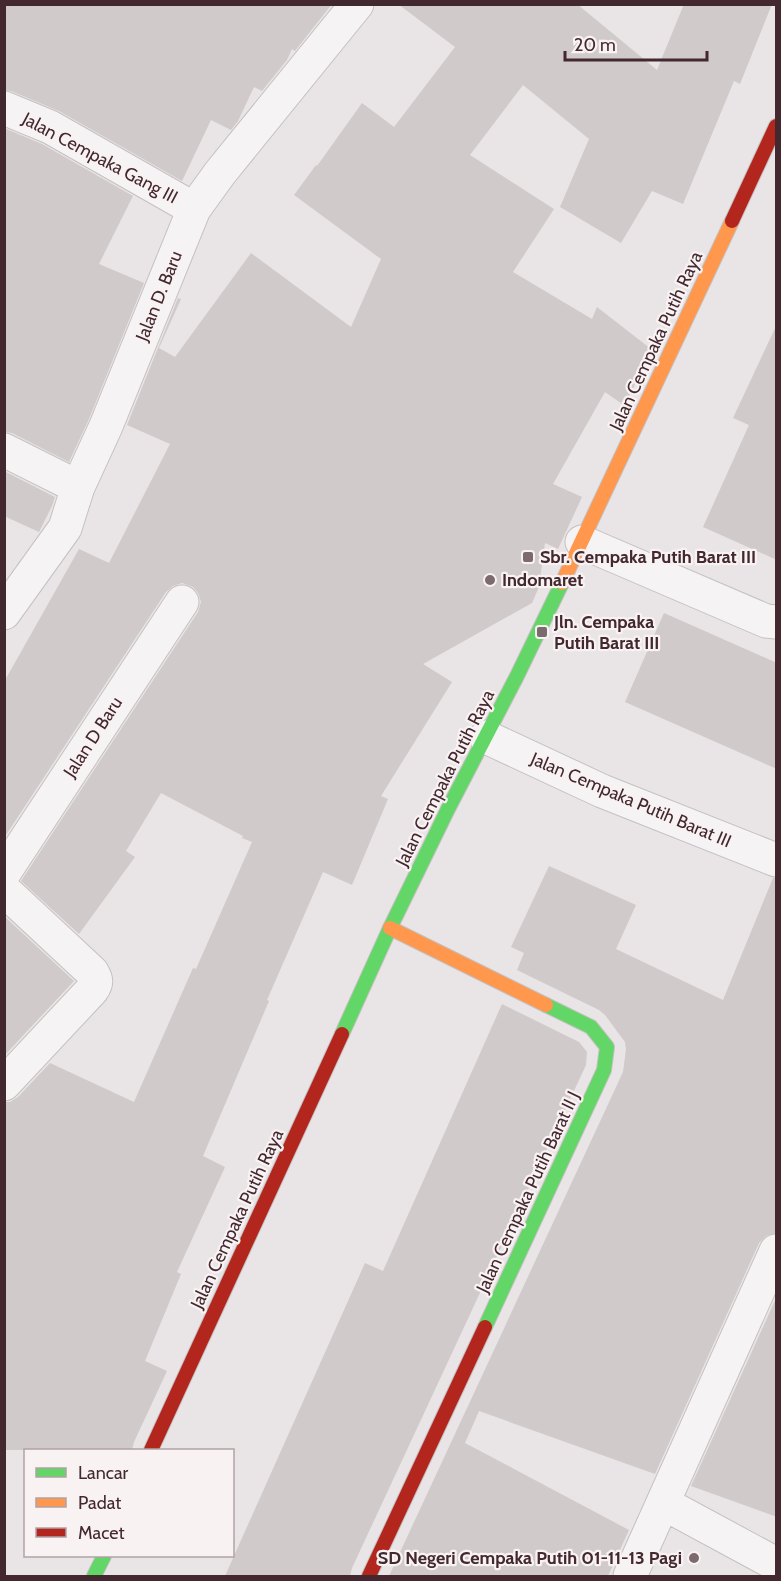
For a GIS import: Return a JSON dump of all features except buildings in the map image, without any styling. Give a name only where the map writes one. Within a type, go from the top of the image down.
[{"type":"street","name":"Jalan D. Baru","points":[[4,613],[65,528],[78,487],[106,426],[194,209],[220,173],[357,4]]},
{"type":"street","name":"Jalan Cempaka Gang III","points":[[4,108],[50,127],[194,209]]},
{"type":"street","name":"Jalan Cempaka Putih Raya","points":[[152,1449],[390,928],[582,542],[777,126]]},
{"type":"street","points":[[4,450],[78,487]]},
{"type":"street","points":[[582,542],[766,621],[777,622]]},
{"type":"street","name":"Jalan D Baru","points":[[4,873],[183,602]]},
{"type":"street","name":"Jalan Cempaka Putih Barat III","points":[[486,738],[602,791],[777,860]]},
{"type":"street","points":[[4,890],[93,972],[96,985],[4,1084]]},
{"type":"street","name":"Jalan Cempaka Putih Barat II J","points":[[369,1576],[604,1071],[607,1047],[591,1027],[390,928]]},
{"type":"street","points":[[630,1576],[777,1251]]},
{"type":"street","points":[[663,1503],[777,1564]]},
{"type":"street","points":[[94,1576],[104,1557]]},
{"type":"traffic: fast","points":[[342,1034],[448,809],[562,583]]},
{"type":"traffic: fast","points":[[485,1327],[604,1070],[607,1047],[591,1027],[546,1005]]},
{"type":"traffic: fast","points":[[94,1576],[104,1557]]},
{"type":"traffic: slow","points":[[562,583],[732,221]]},
{"type":"traffic: slow","points":[[390,928],[546,1005]]},
{"type":"traffic: jam","points":[[732,221],[776,126]]},
{"type":"traffic: jam","points":[[151,1449],[342,1034]]},
{"type":"traffic: jam","points":[[369,1576],[485,1327]]},
{"type":"place","name":"Sbr. Cempaka Putih Barat III","points":[[528,557]]},
{"type":"place","name":"Indomaret","points":[[490,580]]},
{"type":"place","name":"Jln. Cempaka Putih Barat III","points":[[542,632]]},
{"type":"place","name":"SD Negeri Cempaka Putih 01-11-13 Pagi","points":[[694,1558]]}]
